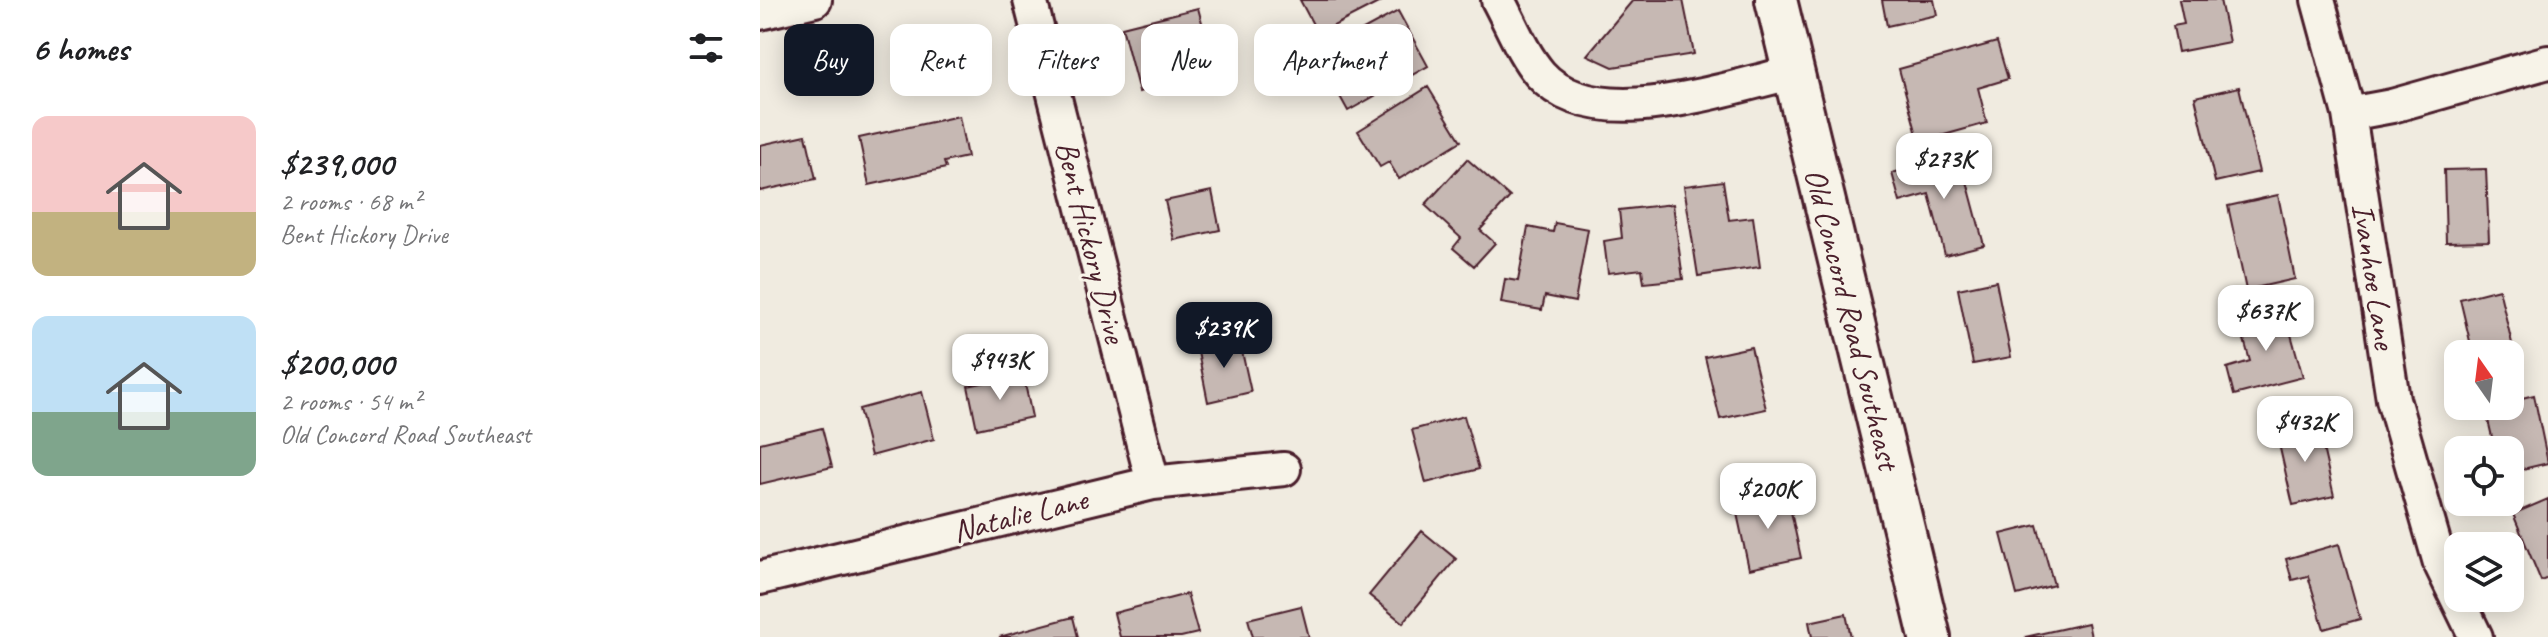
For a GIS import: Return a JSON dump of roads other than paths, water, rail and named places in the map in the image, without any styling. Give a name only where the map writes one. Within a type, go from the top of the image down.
[{"type":"street","points":[[760,13],[815,0]]},
{"type":"street","name":"Bent Hickory Drive","points":[[1030,0],[1153,483]]},
{"type":"street","points":[[1498,0],[1540,74],[1570,95],[1590,101],[1633,105],[1658,103],[1791,73]]},
{"type":"street","name":"Old Concord Road Southeast","points":[[1776,0],[1791,73],[1930,637]]},
{"type":"street","name":"Ivanhoe Lane","points":[[2318,0],[2349,114],[2393,399],[2440,563],[2476,637]]},
{"type":"street","points":[[2349,114],[2392,106],[2548,62]]},
{"type":"street","name":"Natalie Lane","points":[[760,578],[1153,483],[1284,469]]}]
